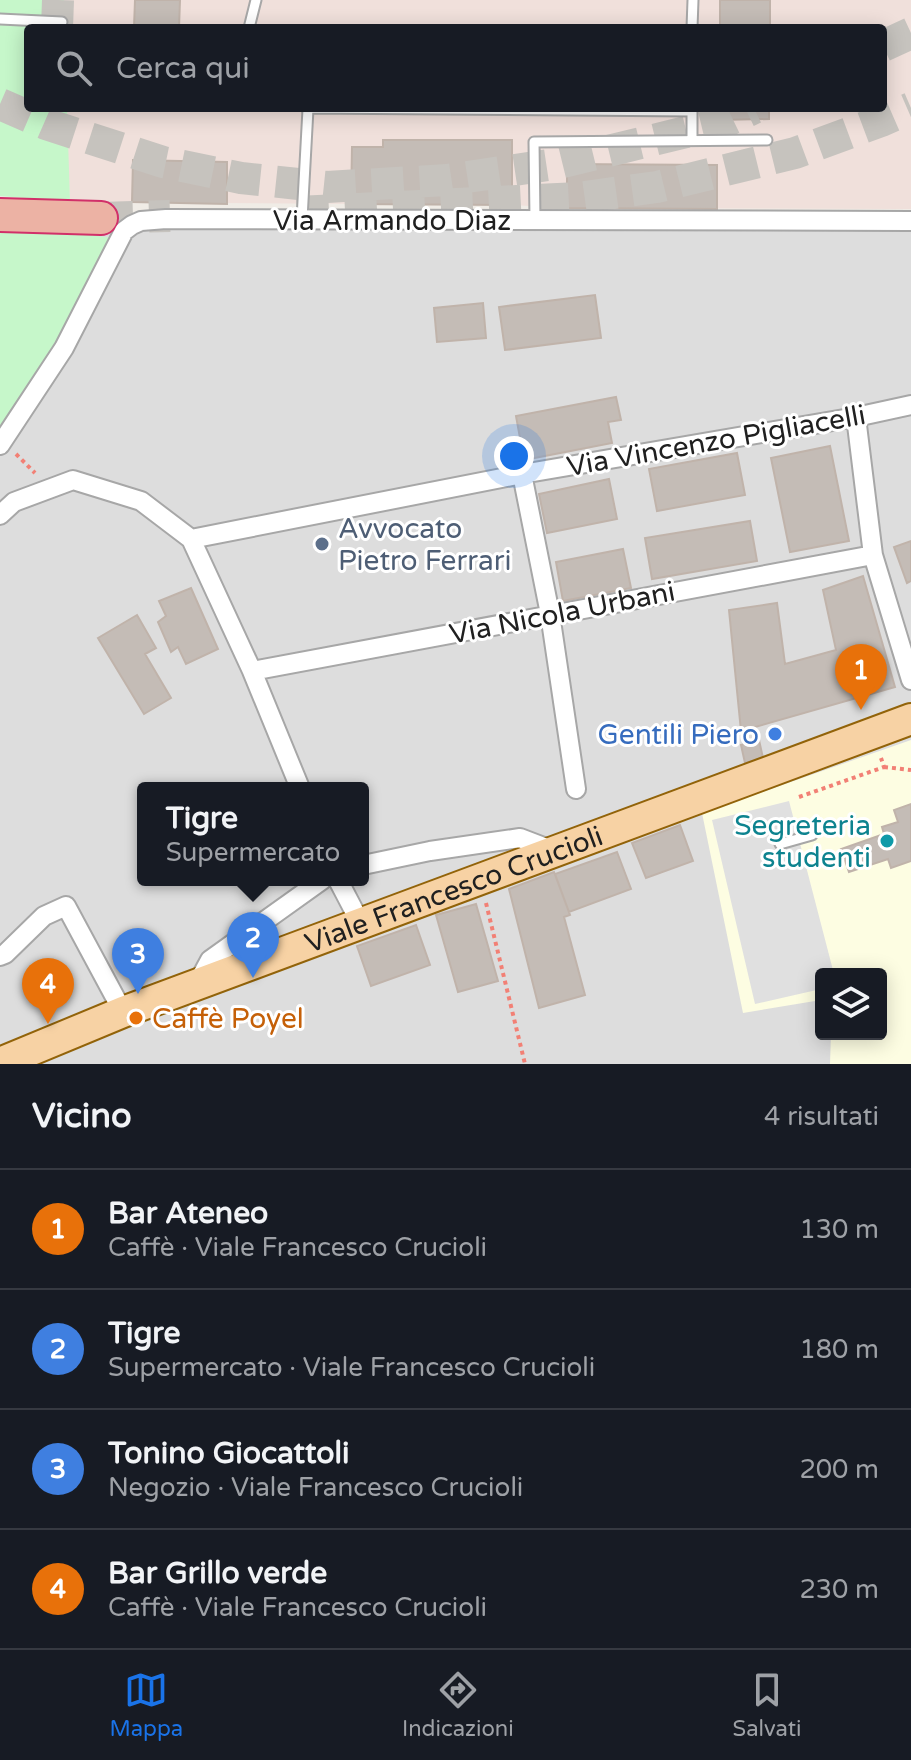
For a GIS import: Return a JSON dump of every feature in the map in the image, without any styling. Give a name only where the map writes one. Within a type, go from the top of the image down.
[{"type":"highway","points":[[0,215],[101,218]]},
{"type":"main road","name":"Viale Francesco Crucioli","points":[[0,1063],[197,984],[911,719]]},
{"type":"street","name":"Via Armando Diaz","points":[[2,443],[64,348],[124,231],[141,221],[911,221]]},
{"type":"street","name":"Via Vincenzo Pigliacelli","points":[[191,539],[522,474],[911,405]]},
{"type":"street","points":[[856,417],[873,555],[911,680]]},
{"type":"street","points":[[522,474],[550,614],[576,789]]},
{"type":"street","points":[[0,515],[14,502],[73,480],[141,501],[191,539],[252,671],[298,782]]},
{"type":"street","name":"Via Nicola Urbani","points":[[252,671],[873,555]]},
{"type":"street","points":[[369,864],[520,838],[554,851]]},
{"type":"street","points":[[197,984],[210,960],[314,886]]},
{"type":"street","points":[[341,886],[361,924]]},
{"type":"street","points":[[0,956],[44,916],[66,906],[123,1012]]},
{"type":"lane","points":[[250,24],[256,0]]},
{"type":"lane","points":[[692,24],[693,0]]},
{"type":"lane","points":[[0,19],[62,22]]},
{"type":"lane","points":[[302,219],[307,112]]},
{"type":"lane","points":[[692,112],[692,140]]},
{"type":"lane","points":[[535,220],[534,142],[767,140]]},
{"type":"lane","points":[[780,844],[812,835]]},
{"type":"path","points":[[2,443],[50,488]]},
{"type":"path","points":[[874,732],[884,767]]},
{"type":"path","points":[[799,797],[884,767],[911,770]]},
{"type":"path","points":[[480,878],[525,1064]]},
{"type":"shaded area","points":[[62,0],[911,0],[911,209],[70,202],[65,112],[887,112],[887,24],[62,24]]},
{"type":"shaded area","points":[[0,200],[185,227],[911,229],[911,1064],[0,1064]]},
{"type":"shaded area","points":[[911,740],[911,1064],[830,1064],[831,1040],[887,1040],[887,968],[815,968],[815,1001],[743,1013],[702,813]]},
{"type":"shaded area","points":[[789,801],[832,968],[815,968],[815,990],[755,1004],[712,820]]},
{"type":"green space","points":[[0,0],[64,0],[65,24],[24,24],[24,112],[67,112],[70,202],[0,196]]},
{"type":"green space","points":[[0,224],[121,239],[0,445]]},
{"type":"building","points":[[135,0],[180,0],[179,24],[134,24]]},
{"type":"building","points":[[720,0],[770,0],[770,24],[720,24]]},
{"type":"building","points":[[719,112],[769,112],[769,119],[719,120]]},
{"type":"building","points":[[383,140],[512,140],[512,205],[351,204],[352,147],[383,147]]},
{"type":"building","points":[[133,160],[227,162],[227,204],[132,202]]},
{"type":"building","points":[[567,164],[717,165],[717,209],[567,208]]},
{"type":"building","points":[[595,295],[601,338],[505,350],[499,307]]},
{"type":"building","points":[[483,303],[486,338],[437,342],[434,308]]},
{"type":"building","points":[[616,397],[621,420],[608,422],[612,443],[524,460],[516,416]]},
{"type":"building","points":[[830,446],[849,541],[790,552],[771,458]]},
{"type":"building","points":[[737,453],[745,495],[657,511],[649,469]]},
{"type":"building","points":[[609,479],[617,519],[547,533],[539,494]]},
{"type":"building","points":[[750,521],[757,561],[652,579],[645,538]]},
{"type":"building","points":[[911,541],[911,581],[907,583],[894,547]]},
{"type":"building","points":[[623,549],[631,588],[563,601],[556,562]]},
{"type":"building","points":[[863,576],[895,687],[741,731],[729,610],[777,603],[785,664],[836,650],[823,590]]},
{"type":"building","points":[[191,588],[218,649],[186,664],[178,647],[171,652],[158,622],[166,616],[159,601]]},
{"type":"building","points":[[137,615],[156,648],[145,654],[171,698],[144,714],[98,638]]},
{"type":"building","points":[[759,740],[763,758],[745,763],[741,745]]},
{"type":"building","name":"Segreteria studenti","points":[[911,804],[911,861],[891,868],[888,859],[849,872],[841,849],[884,834],[882,827],[898,822],[894,810]]},
{"type":"building","points":[[680,825],[693,861],[646,878],[632,843]]},
{"type":"building","points":[[617,852],[631,889],[569,912],[555,874]]},
{"type":"building","points":[[554,872],[570,915],[564,917],[585,995],[539,1008],[509,889]]},
{"type":"building","points":[[476,904],[498,981],[458,992],[436,915]]},
{"type":"building","points":[[416,925],[430,965],[371,986],[357,946]]},
{"type":"tunnel","points":[[57,24],[58,0]]},
{"type":"tunnel","points":[[887,44],[911,33]]},
{"type":"tunnel","points":[[0,104],[46,124],[163,162],[241,178],[327,187],[447,180],[555,164],[723,123],[746,112]]},
{"type":"tunnel","points":[[297,212],[578,198],[657,187],[795,153],[911,108]]},
{"type":"tunnel","points":[[101,218],[170,216]]},
{"type":"place","name":"Avvocato Pietro Ferrari","points":[[322,544]]},
{"type":"place","name":"Bar Ateneo","points":[[861,710]]},
{"type":"place","name":"Gentili Piero","points":[[775,734]]},
{"type":"place","name":"Segreteria studenti","points":[[887,841]]},
{"type":"place","name":"Tigre","points":[[253,978]]},
{"type":"place","name":"Tonino Giocattoli","points":[[138,994]]},
{"type":"place","name":"Caffè Poyel","points":[[136,1018]]},
{"type":"place","name":"Bar Grillo verde","points":[[48,1024]]}]
